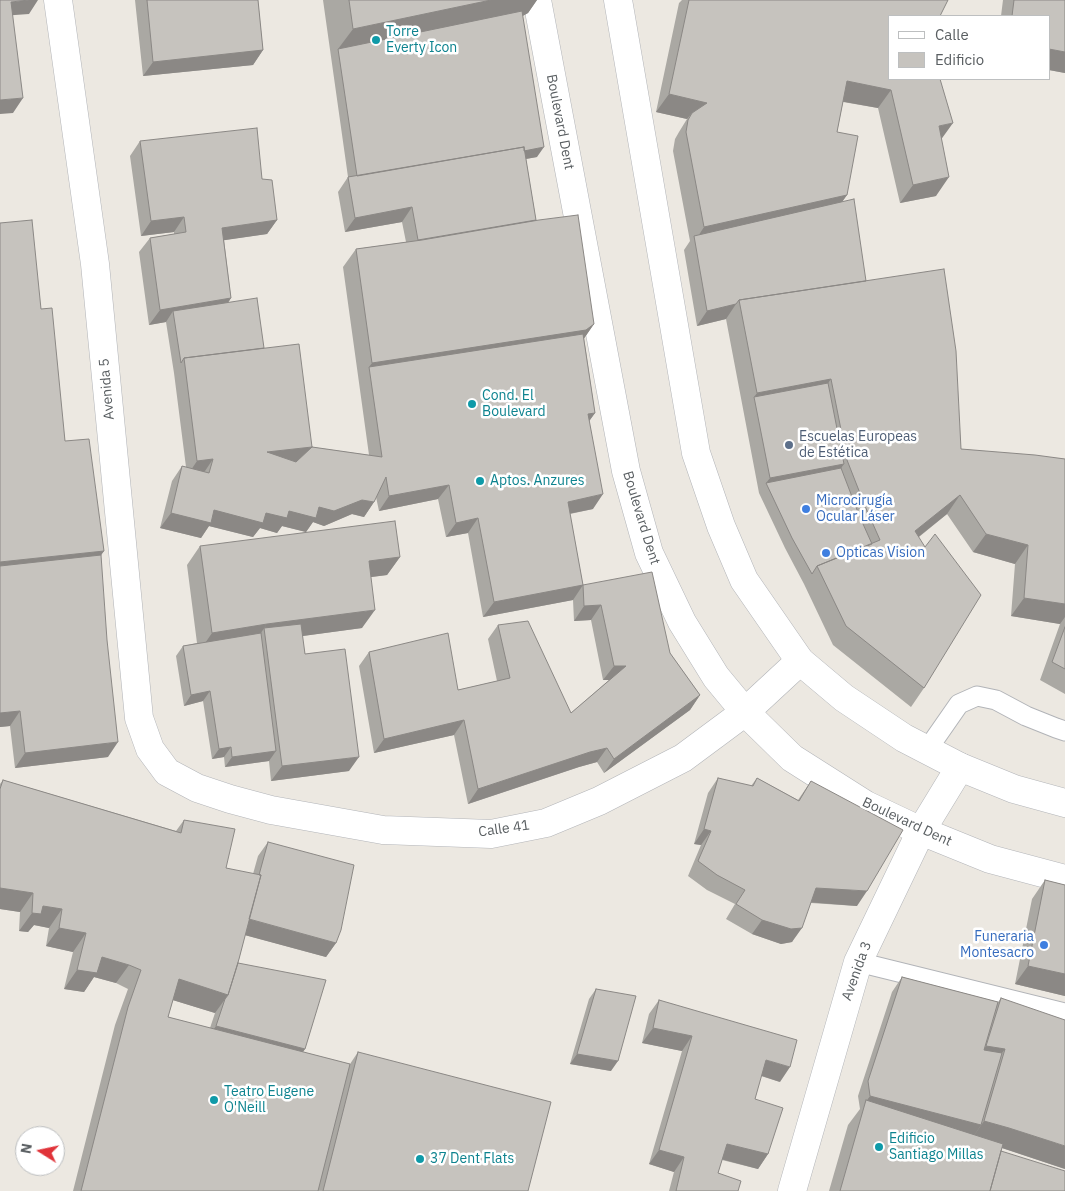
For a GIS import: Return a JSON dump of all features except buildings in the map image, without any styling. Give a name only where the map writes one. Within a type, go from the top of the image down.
[{"type":"street","name":"Avenida 5","points":[[58,0],[95,264],[139,718],[150,749],[167,772]]},
{"type":"street","name":"Boulevard Dent","points":[[538,0],[626,471],[649,553],[682,622],[716,677],[745,712],[792,758],[866,805],[921,831],[990,859],[1065,879]]},
{"type":"street","points":[[618,0],[696,453],[721,526],[744,580],[800,661],[844,698],[904,738],[960,767],[1014,789],[1065,803]]},
{"type":"street","name":"Calle 41","points":[[167,772],[197,788],[271,810],[383,830],[491,834],[546,823],[600,801],[683,758],[745,712],[800,661]]},
{"type":"street","name":"Avenida 3","points":[[792,1191],[858,962],[921,831],[960,767]]},
{"type":"lane","points":[[927,750],[958,704],[977,696],[996,700],[1026,716],[1065,731]]},
{"type":"lane","points":[[858,962],[1065,1013]]},
{"type":"place","name":"Torre Everty Icon","points":[[376,40]]},
{"type":"place","name":"Cond. El Boulevard","points":[[472,404]]},
{"type":"place","name":"Escuelas Europeas de Estética","points":[[789,445]]},
{"type":"place","name":"Aptos. Anzures","points":[[480,481]]},
{"type":"place","name":"Microcirugía Ocular Láser","points":[[806,509]]},
{"type":"place","name":"Opticas Vision","points":[[826,553]]},
{"type":"place","name":"Funeraria Montesacro","points":[[1044,945]]},
{"type":"place","name":"Teatro Eugene O'Neill","points":[[214,1100]]},
{"type":"place","name":"Edificio Santiago Millas","points":[[879,1147]]},
{"type":"place","name":"37 Dent Flats","points":[[420,1159]]}]
